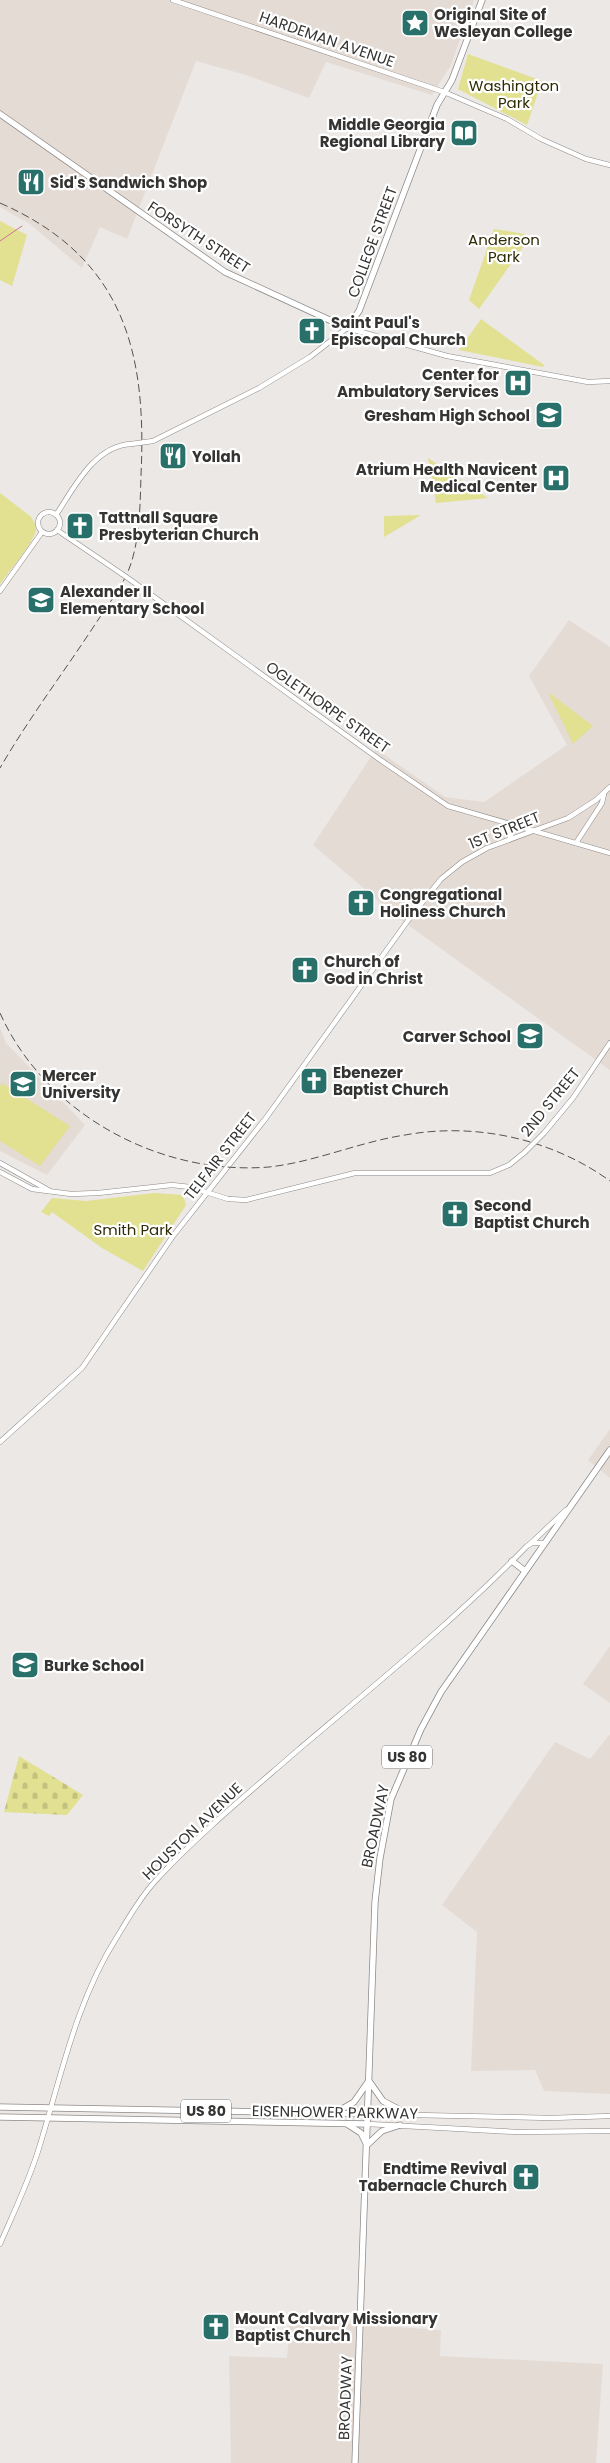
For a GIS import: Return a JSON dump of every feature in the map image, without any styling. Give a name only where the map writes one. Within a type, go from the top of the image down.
[{"type":"main road","name":"COLLEGE STREET","points":[[347,328],[359,311],[402,196],[444,92],[455,72],[482,0]]},
{"type":"main road","name":"FORSYTH STREET","points":[[0,114],[188,248],[231,275],[347,328]]},
{"type":"main road","name":"US 80","points":[[545,1543],[610,1450]]},
{"type":"main road","name":"BROADWAY","points":[[369,2081],[377,1881],[391,1799],[412,1745],[441,1692],[545,1543]]},
{"type":"main road","points":[[512,1561],[525,1571]]},
{"type":"main road","name":"US 80","points":[[368,2124],[369,2081]]},
{"type":"main road","points":[[335,2113],[354,2102],[369,2081],[389,2106],[408,2114]]},
{"type":"main road","name":"EISENHOWER PARKWAY","points":[[0,2108],[368,2114]]},
{"type":"main road","name":"EISENHOWER PARKWAY","points":[[0,2117],[368,2124]]},
{"type":"main road","points":[[347,2124],[361,2133],[367,2145],[382,2131],[400,2125]]},
{"type":"main road","name":"BROADWAY","points":[[356,2463],[368,2124]]},
{"type":"street","name":"HARDEMAN AVENUE","points":[[174,0],[444,92],[507,119],[550,143],[586,159],[610,165]]},
{"type":"street","name":"FORSYTH STREET","points":[[347,328],[447,356],[588,382],[610,381]]},
{"type":"street","name":"COLLEGE STREET","points":[[56,515],[96,460],[111,449],[153,441],[259,388],[310,357],[347,328]]},
{"type":"street","points":[[48,513],[56,515],[60,522],[58,530],[50,534],[42,532],[38,525],[40,516],[48,513]]},
{"type":"street","name":"OGLETHORPE STREET","points":[[58,530],[436,799],[448,806],[610,853]]},
{"type":"street","points":[[0,592],[42,532]]},
{"type":"street","name":"1ST STREET","points":[[417,908],[452,869],[478,852],[568,818],[604,794],[610,787]]},
{"type":"street","points":[[576,843],[602,803],[604,794]]},
{"type":"street","points":[[509,823],[512,830],[509,840]]},
{"type":"street","name":"TELFAIR STREET","points":[[0,1442],[82,1368],[173,1236],[266,1118],[417,908]]},
{"type":"street","name":"2ND STREET","points":[[207,1193],[228,1199],[246,1200],[355,1172],[387,1171],[476,1174],[502,1169],[525,1152],[544,1133],[573,1098],[610,1043]]},
{"type":"street","points":[[0,1163],[51,1191]]},
{"type":"street","points":[[0,1172],[32,1188],[51,1191],[85,1194],[172,1185],[207,1193]]},
{"type":"street","name":"HOUSTON AVENUE","points":[[0,2244],[35,2159],[78,2018],[97,1972],[117,1937],[158,1879],[236,1804],[401,1662],[569,1507]]},
{"type":"street","points":[[527,1546],[532,1543],[545,1543]]},
{"type":"street","name":"EISENHOWER PARKWAY","points":[[368,2114],[577,2118],[610,2116]]},
{"type":"street","name":"EISENHOWER PARKWAY","points":[[368,2124],[576,2133],[610,2131]]},
{"type":"shaded area","points":[[0,0],[474,0],[451,65],[432,95],[326,62],[309,98],[246,75],[196,61],[127,239],[100,227],[82,268],[30,224],[0,207]]},
{"type":"shaded area","points":[[569,620],[610,647],[610,1070],[401,920],[313,845],[376,749],[445,797],[484,802],[567,745],[529,676]]},
{"type":"shaded area","name":"Mercer University","points":[[0,1028],[6,1043],[85,1125],[47,1175],[0,1151]]},
{"type":"shaded area","points":[[610,1429],[610,1478],[588,1460]]},
{"type":"shaded area","points":[[610,1646],[610,1703],[583,1684]]},
{"type":"shaded area","points":[[610,1734],[610,2094],[544,2091],[535,2070],[471,2071],[477,1932],[442,1905],[555,1742],[590,1759]]},
{"type":"shaded area","points":[[290,2320],[441,2330],[440,2356],[603,2364],[596,2463],[231,2463],[229,2356],[287,2358]]},
{"type":"green space","name":"Washington Park","points":[[468,54],[542,81],[527,125],[458,89]]},
{"type":"green space","points":[[0,221],[27,235],[12,286],[0,280]]},
{"type":"green space","name":"Anderson Park","points":[[494,229],[525,234],[528,240],[479,309],[469,300]]},
{"type":"green space","points":[[481,319],[544,365],[543,367],[459,350]]},
{"type":"green space","points":[[428,458],[488,498],[436,503]]},
{"type":"green space","points":[[0,493],[30,516],[36,530],[26,550],[0,584]]},
{"type":"green space","points":[[421,515],[384,537],[384,516]]},
{"type":"green space","points":[[548,692],[593,726],[573,744]]},
{"type":"green space","points":[[2,1083],[70,1126],[40,1166],[0,1141],[0,1086]]},
{"type":"green space","name":"Smith Park","points":[[154,1193],[183,1195],[186,1205],[143,1271],[102,1248],[52,1212],[49,1216],[41,1212],[52,1198],[86,1201]]},
{"type":"green space","points":[[19,1756],[83,1795],[67,1815],[4,1812]]},
{"type":"waterway","points":[[0,241],[22,226]]},
{"type":"railway","points":[[0,203],[42,225],[75,251],[100,280],[119,312],[131,348],[139,387],[142,430],[137,540],[131,565],[112,600],[0,768]]},
{"type":"railway","points":[[0,1013],[20,1049],[46,1081],[76,1108],[110,1131],[148,1149],[187,1161],[228,1167],[269,1167],[303,1161],[388,1138],[432,1132],[459,1131],[512,1137],[538,1145],[563,1154],[587,1166],[610,1181]]},
{"type":"place","name":"Original Site of Wesleyan College","points":[[415,23]]},
{"type":"place","name":"Middle Georgia Regional Library","points":[[464,133]]},
{"type":"place","name":"Sid's Sandwich Shop","points":[[31,182]]},
{"type":"place","name":"Saint Paul's Episcopal Church","points":[[312,331]]},
{"type":"place","name":"Center for Ambulatory Services","points":[[518,383]]},
{"type":"place","name":"Gresham High School","points":[[549,415]]},
{"type":"place","name":"Yollah","points":[[173,456]]},
{"type":"place","name":"Atrium Health Navicent Medical Center","points":[[556,478]]},
{"type":"place","name":"Tattnall Square Presbyterian Church","points":[[80,526]]},
{"type":"place","name":"Alexander II Elementary School","points":[[41,600]]},
{"type":"place","name":"Congregational Holiness Church","points":[[361,903]]},
{"type":"place","name":"Church of God in Christ","points":[[305,970]]},
{"type":"place","name":"Carver School","points":[[530,1036]]},
{"type":"place","name":"Ebenezer Baptist Church","points":[[314,1081]]},
{"type":"place","name":"Mercer University","points":[[23,1084]]},
{"type":"place","name":"Second Baptist Church","points":[[455,1214]]},
{"type":"place","name":"Burke School","points":[[25,1665]]},
{"type":"place","name":"Endtime Revival Tabernacle Church","points":[[526,2177]]},
{"type":"place","name":"Mount Calvary Missionary Baptist Church","points":[[216,2327]]}]
